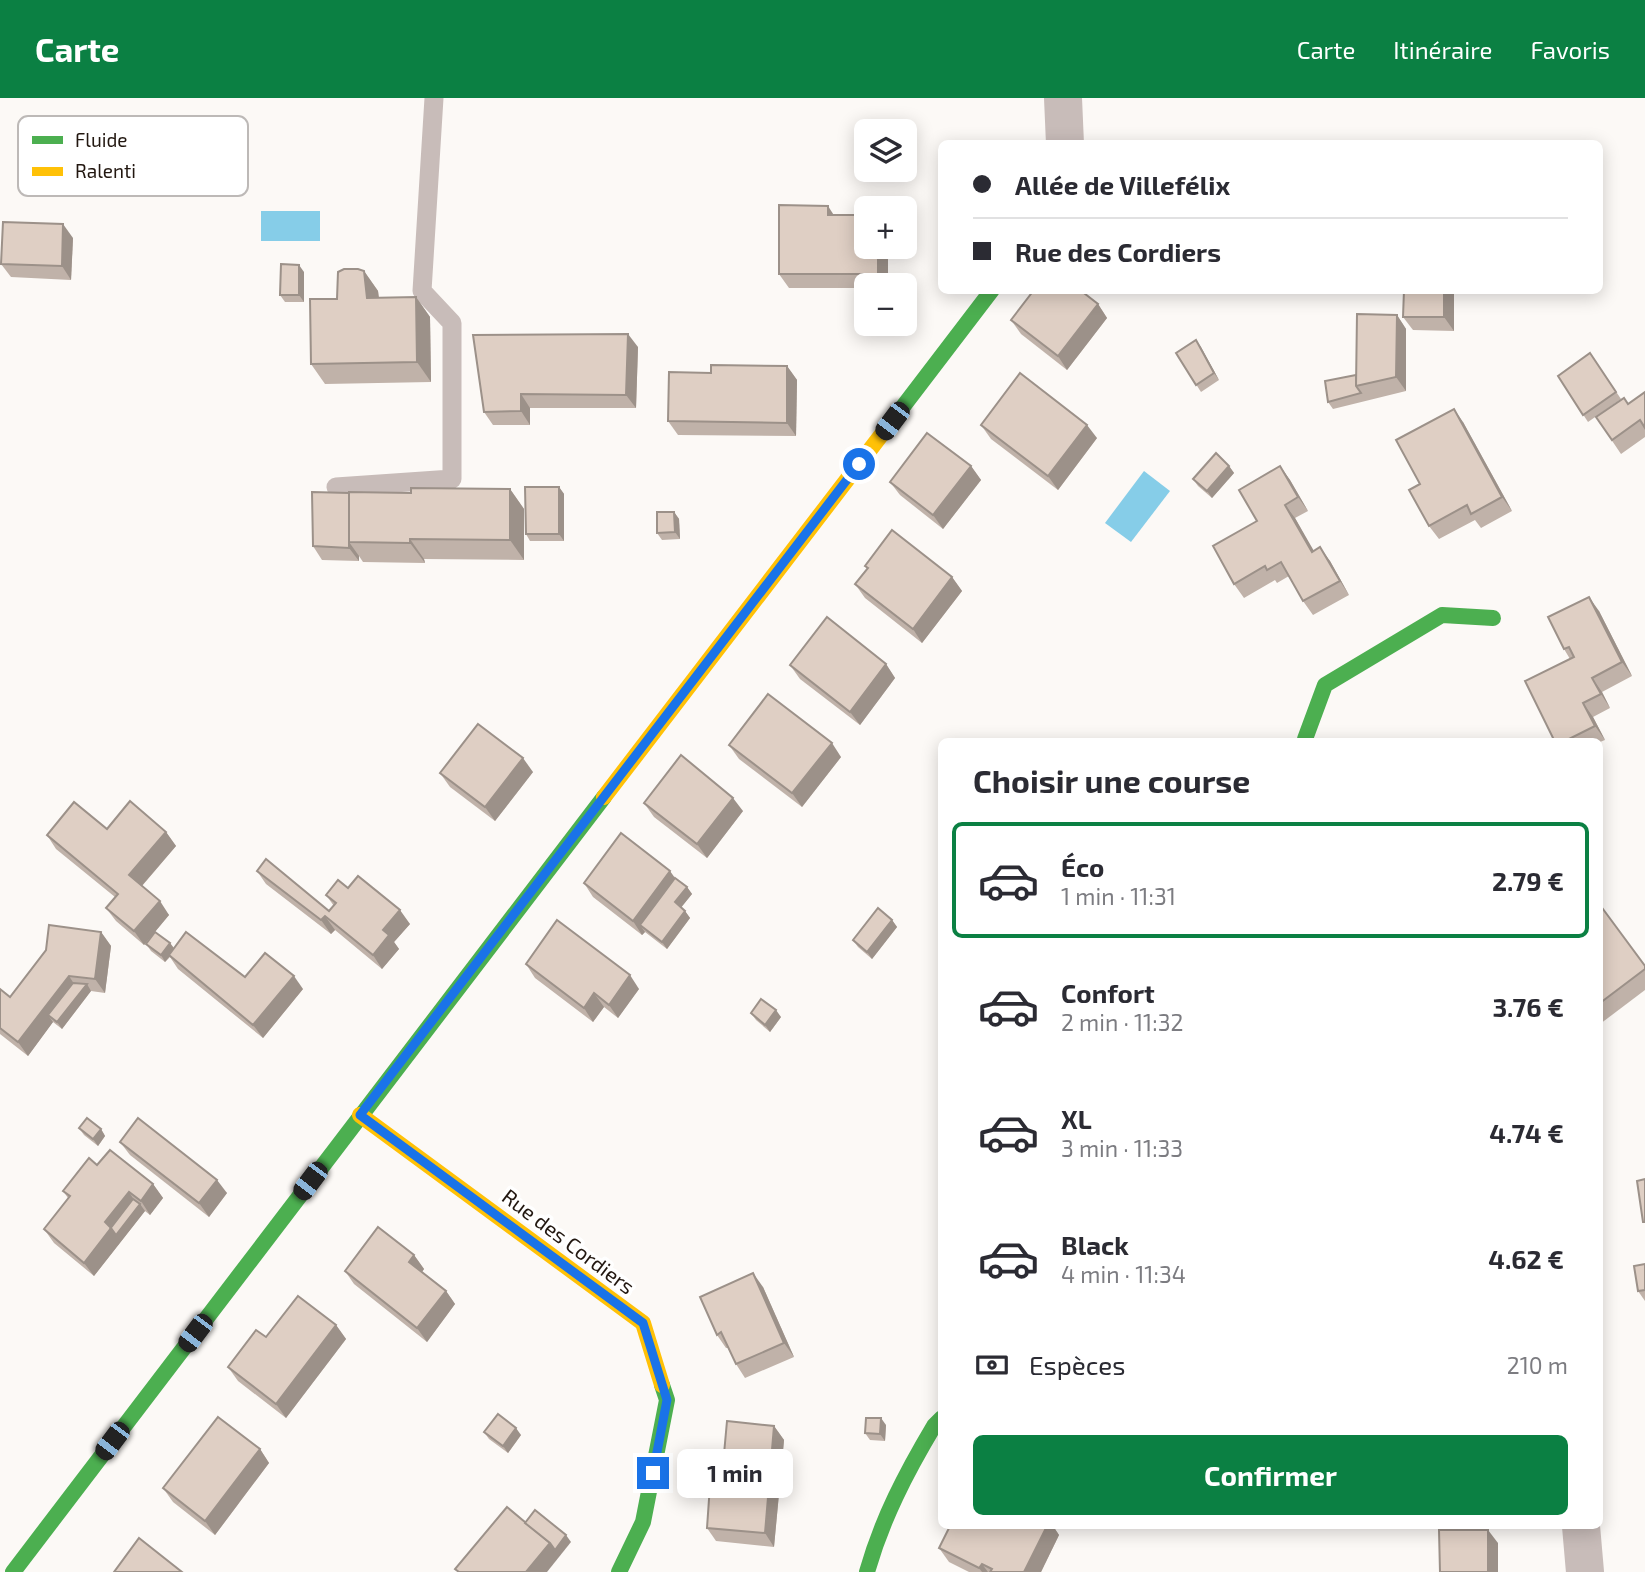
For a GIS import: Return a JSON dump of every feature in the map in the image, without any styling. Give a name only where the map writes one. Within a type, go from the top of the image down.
[{"type":"street","points":[[1063,98],[1065,140]]},
{"type":"street","points":[[13,1572],[989,294]]},
{"type":"street","points":[[1305,738],[1325,685],[1442,615],[1493,618]]},
{"type":"street","name":"Rue des Cordiers","points":[[360,1115],[643,1323],[667,1400],[643,1522],[619,1572]]},
{"type":"street","points":[[867,1572],[874,1541],[899,1484],[938,1422]]},
{"type":"street","points":[[1581,1529],[1586,1572]]},
{"type":"lane","points":[[335,486],[452,479],[452,323],[422,291],[434,98]]},
{"type":"water","points":[[261,211],[320,211],[320,241],[261,241]]},
{"type":"water","points":[[1144,471],[1170,491],[1131,542],[1105,523]]},
{"type":"building","points":[[779,205],[828,206],[828,215],[854,215],[854,259],[878,259],[878,273],[779,274]]},
{"type":"building","points":[[3,222],[63,224],[62,266],[1,264]]},
{"type":"building","points":[[281,264],[299,265],[299,295],[280,295]]},
{"type":"building","points":[[344,269],[364,271],[367,298],[416,297],[417,362],[311,364],[310,299],[337,299],[338,272]]},
{"type":"building","points":[[1031,294],[1085,294],[1098,304],[1058,356],[1011,320]]},
{"type":"building","points":[[1404,294],[1444,294],[1444,317],[1403,317]]},
{"type":"building","points":[[1357,314],[1397,315],[1396,377],[1356,386]]},
{"type":"building","points":[[628,334],[626,395],[521,394],[521,411],[484,412],[473,335]]},
{"type":"building","points":[[1196,340],[1214,373],[1196,385],[1176,353]]},
{"type":"building","points":[[1590,353],[1616,392],[1583,415],[1558,376]]},
{"type":"building","points":[[711,365],[787,366],[787,423],[668,421],[669,372],[711,373]]},
{"type":"building","points":[[1020,373],[1087,425],[1048,476],[981,425]]},
{"type":"building","points":[[1356,375],[1356,386],[1361,393],[1328,402],[1325,381]]},
{"type":"building","points":[[1645,392],[1645,428],[1640,420],[1612,440],[1596,417],[1624,398],[1628,404]]},
{"type":"building","points":[[1454,409],[1502,497],[1471,514],[1467,505],[1429,526],[1409,490],[1420,484],[1396,440]]},
{"type":"building","points":[[927,433],[971,466],[933,515],[890,482]]},
{"type":"building","points":[[1216,453],[1229,466],[1207,491],[1193,479]]},
{"type":"building","points":[[1280,466],[1298,497],[1285,505],[1312,552],[1320,547],[1340,581],[1303,601],[1281,562],[1267,570],[1265,566],[1234,584],[1213,546],[1257,521],[1239,490]]},
{"type":"building","points":[[525,487],[559,487],[559,534],[526,534]]},
{"type":"building","points":[[411,488],[510,489],[510,540],[410,539],[410,543],[349,542],[349,492],[411,493]]},
{"type":"building","points":[[312,492],[349,493],[349,548],[313,546]]},
{"type":"building","points":[[657,512],[674,512],[675,532],[657,533]]},
{"type":"building","points":[[892,530],[952,577],[913,629],[855,584]]},
{"type":"building","points":[[1589,597],[1622,662],[1592,678],[1601,694],[1583,703],[1595,726],[1571,738],[1553,738],[1525,681],[1574,657],[1569,647],[1564,649],[1548,617]]},
{"type":"building","points":[[827,617],[886,664],[850,712],[790,665]]},
{"type":"building","points":[[768,694],[832,743],[792,793],[729,745]]},
{"type":"building","points":[[478,724],[523,758],[485,807],[440,773]]},
{"type":"building","points":[[681,755],[733,798],[697,844],[644,803]]},
{"type":"building","points":[[130,801],[166,832],[129,875],[160,901],[134,931],[106,908],[118,894],[47,835],[74,802],[107,829]]},
{"type":"building","points":[[621,833],[670,871],[633,921],[584,883]]},
{"type":"building","points":[[266,859],[329,911],[336,903],[326,895],[338,880],[348,888],[358,876],[400,910],[383,930],[389,935],[373,955],[325,916],[321,920],[257,871]]},
{"type":"building","points":[[675,878],[687,887],[675,902],[685,911],[662,942],[640,925]]},
{"type":"building","points":[[878,908],[892,920],[867,952],[853,940]]},
{"type":"building","points":[[1603,909],[1645,966],[1645,969],[1603,1001]]},
{"type":"building","points":[[557,920],[630,975],[609,1005],[594,993],[584,1008],[526,964]]},
{"type":"building","points":[[49,925],[101,932],[95,979],[69,976],[18,1042],[0,1028],[0,989],[10,997],[46,950]]},
{"type":"building","points":[[155,932],[170,943],[161,955],[146,944]]},
{"type":"building","points":[[186,932],[245,977],[265,953],[294,976],[253,1025],[169,955]]},
{"type":"building","points":[[73,983],[87,984],[57,1022],[48,1015]]},
{"type":"building","points":[[761,999],[776,1010],[765,1025],[751,1013]]},
{"type":"building","points":[[87,1118],[101,1129],[93,1139],[79,1128]]},
{"type":"building","points":[[138,1118],[217,1180],[199,1203],[120,1142]]},
{"type":"building","points":[[110,1150],[153,1184],[141,1201],[129,1192],[105,1222],[111,1228],[84,1263],[44,1229],[70,1196],[63,1191],[89,1158],[97,1165]]},
{"type":"building","points":[[1645,1179],[1645,1222],[1643,1222],[1637,1181]]},
{"type":"building","points":[[133,1199],[140,1204],[116,1235],[110,1229]]},
{"type":"building","points":[[378,1227],[414,1255],[409,1262],[446,1291],[417,1328],[345,1271]]},
{"type":"building","points":[[1645,1264],[1645,1290],[1638,1291],[1634,1266]]},
{"type":"building","points":[[753,1273],[784,1343],[736,1364],[721,1332],[717,1335],[700,1297]]},
{"type":"building","points":[[298,1296],[336,1325],[276,1404],[228,1367],[256,1330],[266,1337]]},
{"type":"building","points":[[498,1414],[516,1428],[503,1446],[484,1432]]},
{"type":"building","points":[[218,1417],[260,1449],[205,1521],[163,1488]]},
{"type":"building","points":[[866,1418],[881,1418],[880,1434],[865,1433]]},
{"type":"building","points":[[727,1421],[774,1426],[765,1533],[707,1528],[710,1485],[721,1487]]},
{"type":"building","points":[[724,1451],[721,1487],[719,1486]]},
{"type":"building","points":[[507,1507],[550,1543],[526,1572],[459,1572],[455,1569]]},
{"type":"building","points":[[535,1510],[566,1535],[555,1550],[525,1523]]},
{"type":"building","points":[[948,1529],[1046,1529],[1024,1572],[990,1572],[992,1569],[982,1564],[979,1568],[939,1548]]},
{"type":"building","points":[[1439,1530],[1488,1530],[1488,1572],[1440,1572]]},
{"type":"building","points":[[139,1538],[182,1572],[114,1572]]},
{"type":"traffic: fast","points":[[892,421],[989,294]]},
{"type":"traffic: fast","points":[[1305,738],[1325,685],[1442,615],[1493,618]]},
{"type":"traffic: fast","points":[[13,1572],[604,797]]},
{"type":"traffic: fast","points":[[619,1572],[643,1522],[667,1400],[662,1385]]},
{"type":"traffic: fast","points":[[867,1572],[896,1497],[938,1422]]},
{"type":"traffic: slow","points":[[604,797],[892,421]]},
{"type":"traffic: slow","points":[[360,1115],[643,1323],[662,1385]]},
{"type":"route","points":[[653,1473],[667,1400],[643,1323],[360,1115],[859,464]]}]
